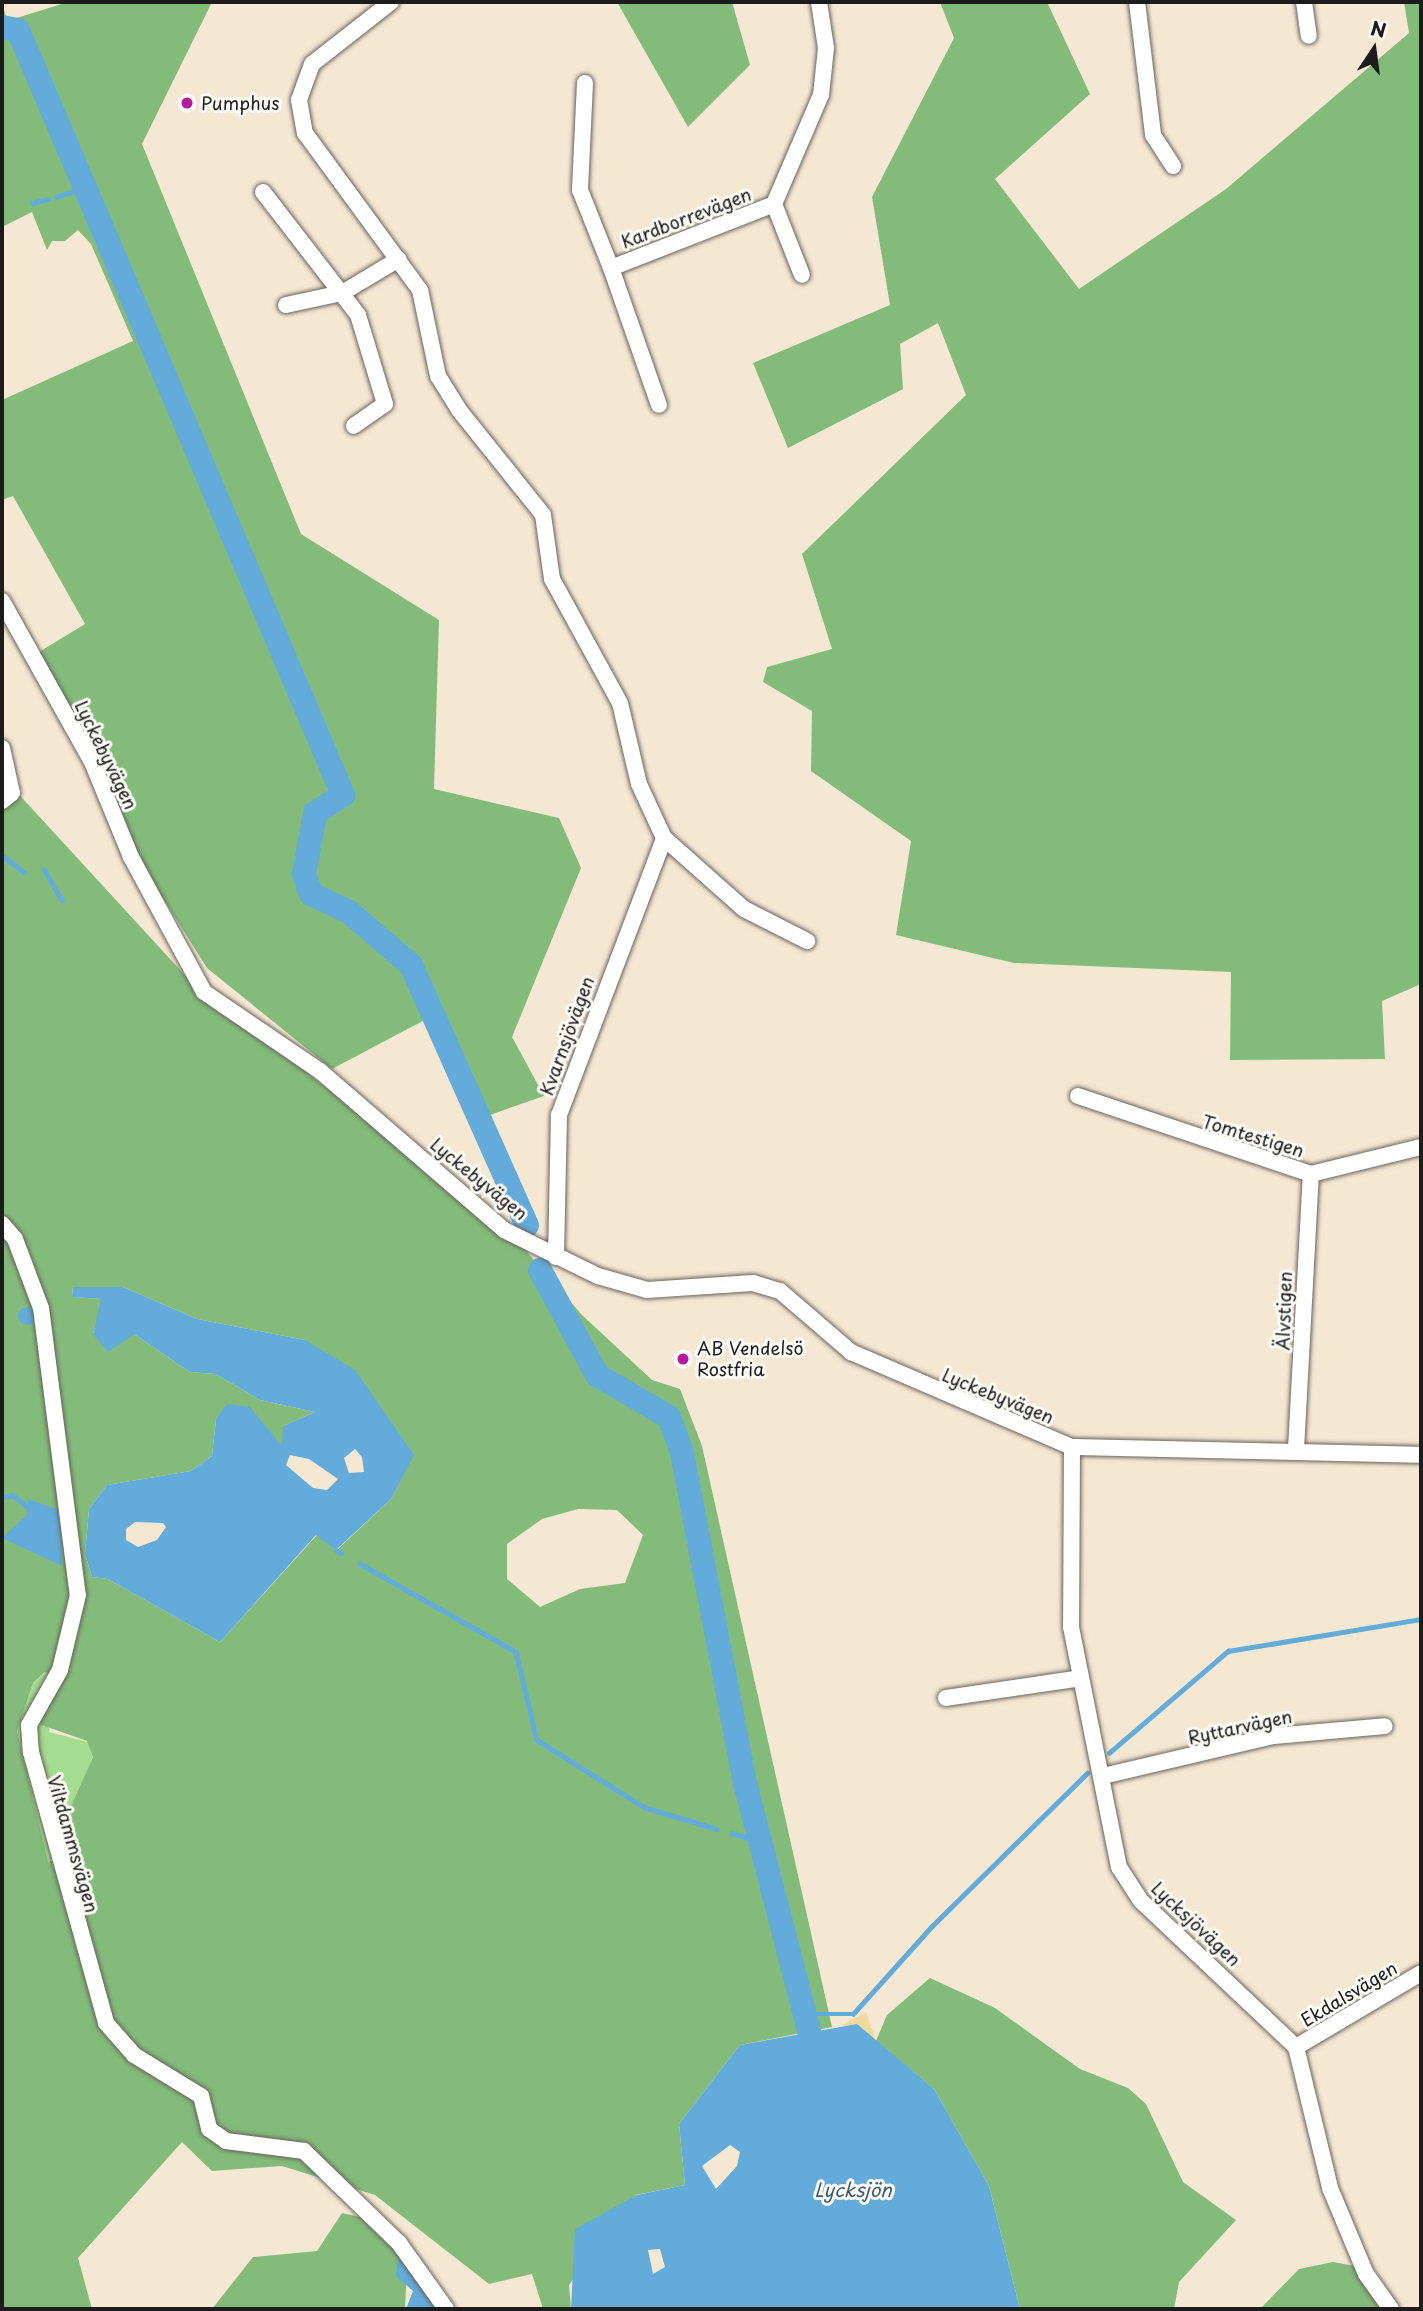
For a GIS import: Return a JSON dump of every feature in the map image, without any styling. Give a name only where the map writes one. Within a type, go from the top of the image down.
[{"type":"street","points":[[391,2],[312,64],[299,100],[305,133],[420,290],[438,376],[543,515],[552,579],[620,703],[639,784],[664,838],[744,909],[807,941]]},
{"type":"street","name":"Kardborrevägen","points":[[802,275],[774,204],[821,96],[826,48],[819,2]]},
{"type":"street","points":[[1137,2],[1153,135],[1173,166]]},
{"type":"street","points":[[1304,2],[1309,36]]},
{"type":"street","name":"Kardborrevägen","points":[[585,83],[580,190],[611,268],[659,405]]},
{"type":"street","points":[[262,192],[358,315],[385,404],[354,426]]},
{"type":"street","name":"Kardborrevägen","points":[[611,268],[774,204]]},
{"type":"street","points":[[286,305],[342,293],[399,259]]},
{"type":"street","name":"Lyckebyvägen","points":[[2,601],[92,762],[131,857],[204,992],[320,1071],[504,1230],[556,1256],[647,1290],[753,1283],[780,1290],[851,1352],[1072,1447],[1296,1448],[1421,1455]]},
{"type":"street","points":[[2,748],[12,793],[2,801]]},
{"type":"street","name":"Kvarnsjövägen","points":[[556,1256],[559,1115],[664,838]]},
{"type":"street","name":"Tomtestigen","points":[[1078,1096],[1311,1174],[1421,1147]]},
{"type":"street","name":"Älvstigen","points":[[1296,1448],[1311,1174]]},
{"type":"street","name":"Viltdammsvägen","points":[[2,1224],[15,1239],[41,1308],[78,1595],[60,1670],[29,1725],[30,1752],[106,2023],[134,2055],[201,2096],[209,2129],[226,2141],[304,2151],[399,2243],[446,2309]]},
{"type":"street","name":"Lycksjövägen","points":[[1072,1447],[1067,1565],[1081,1678],[1125,1882],[1296,2048]]},
{"type":"street","points":[[946,1698],[1081,1678]]},
{"type":"street","name":"Ryttarvägen","points":[[1103,1776],[1274,1737],[1385,1726]]},
{"type":"street","name":"Ekdalsvägen","points":[[1296,2048],[1421,1973]]},
{"type":"street","points":[[1296,2048],[1330,2188],[1366,2274],[1391,2309]]},
{"type":"green space","points":[[2,2],[7,21],[68,2],[212,2],[142,144],[301,534],[439,620],[434,789],[559,818],[581,868],[512,1037],[544,1096],[484,1117],[434,1015],[332,1069],[207,968],[136,855],[39,652],[85,624],[13,496],[2,500],[2,400],[133,341],[91,244],[78,230],[65,241],[52,241],[47,250],[32,212],[2,227]]},
{"type":"green space","points":[[617,2],[732,2],[750,65],[688,127]]},
{"type":"green space","points":[[940,2],[1047,2],[1090,94],[995,179],[1079,289],[1226,189],[1409,33],[1404,2],[1421,2],[1421,984],[1382,1001],[1385,1059],[1230,1060],[1231,972],[1014,963],[896,935],[911,841],[811,771],[812,711],[763,682],[767,667],[832,649],[802,554],[966,395],[938,323],[900,344],[903,389],[788,448],[753,363],[890,305],[872,197],[954,38]]},
{"type":"green space","points":[[2,776],[193,984],[507,1229],[582,1315],[652,1380],[680,1389],[702,1446],[832,2027],[740,2045],[679,2124],[685,2185],[636,2195],[569,2285],[571,2309],[543,2309],[532,2274],[489,2284],[375,2195],[282,2166],[212,2171],[182,2142],[78,2258],[92,2309],[2,2309]],"holes":[[[73,1287],[123,1287],[197,1319],[305,1340],[413,1455],[391,1499],[337,1550],[317,1535],[220,1642],[108,1579],[92,1577],[85,1554],[89,1509],[107,1485],[191,1471],[212,1456],[216,1419],[283,1447],[283,1426],[315,1412],[260,1400],[216,1374],[190,1372],[134,1334],[93,1334],[102,1299],[72,1297]],[[578,1509],[617,1510],[643,1535],[625,1583],[580,1589],[540,1607],[507,1579],[507,1544],[542,1519]],[[45,1672],[61,1679],[36,1723],[87,1741],[93,1757],[65,1819],[61,1857],[48,1862],[17,1731],[33,1683]]]},
{"type":"green space","points":[[46,1672],[62,1679],[49,1732],[88,1742],[93,1757],[65,1819],[61,1857],[47,1862],[17,1731],[33,1683]]},
{"type":"green space","points":[[930,1978],[995,2008],[1080,2069],[1128,2088],[1146,2104],[1183,2182],[1236,2220],[1179,2282],[1174,2309],[1020,2309],[989,2186],[934,2089],[876,2041],[887,2015]]},
{"type":"green space","points":[[342,2213],[378,2221],[407,2265],[405,2309],[212,2309],[253,2257],[317,2251]]},
{"type":"green space","points":[[1333,2262],[1360,2267],[1385,2309],[1260,2309],[1299,2269]]},
{"type":"sand","points":[[866,2012],[876,2041],[842,2025]]},
{"type":"water","points":[[73,1287],[123,1287],[197,1319],[305,1340],[355,1370],[414,1455],[391,1499],[336,1550],[316,1535],[220,1642],[108,1579],[92,1577],[85,1554],[89,1509],[107,1485],[191,1471],[212,1456],[216,1419],[227,1404],[250,1407],[282,1446],[283,1426],[315,1412],[260,1400],[216,1374],[190,1372],[134,1334],[108,1352],[93,1334],[101,1299],[72,1297]],"holes":[[[355,1449],[362,1457],[364,1472],[349,1473],[344,1458]],[[290,1455],[309,1459],[338,1479],[327,1490],[313,1488],[286,1465]],[[135,1522],[163,1523],[166,1527],[157,1540],[138,1547],[126,1540],[126,1529]]]},
{"type":"water","points":[[27,1307],[33,1310],[36,1316],[33,1322],[27,1325],[21,1322],[18,1316],[21,1310]]},
{"type":"water","points":[[28,1499],[63,1511],[62,1566],[2,1538],[27,1515]]},
{"type":"water","name":"Lycksjön","points":[[857,2024],[934,2089],[989,2186],[1020,2309],[571,2309],[575,2229],[637,2195],[685,2185],[679,2124],[740,2045]],"holes":[[[730,2145],[740,2152],[737,2166],[716,2189],[702,2166]],[[660,2249],[665,2267],[653,2274],[648,2250]]]},
{"type":"water","points":[[398,2256],[409,2259],[438,2309],[406,2309],[413,2291],[396,2276]]},
{"type":"waterway","points":[[2,27],[18,30],[343,795],[315,813],[304,874],[311,894],[349,912],[411,965],[527,1225]]},
{"type":"waterway","points":[[56,197],[83,188]]},
{"type":"waterway","points":[[32,203],[48,199]]},
{"type":"waterway","points":[[2,855],[24,872]]},
{"type":"waterway","points":[[44,869],[62,900]]},
{"type":"waterway","points":[[540,1270],[597,1375],[669,1417],[682,1453],[746,1787],[809,2031]]},
{"type":"waterway","points":[[2,1497],[13,1495],[26,1506]]},
{"type":"waterway","points":[[336,1550],[341,1553]]},
{"type":"waterway","points":[[359,1563],[516,1652],[537,1740],[644,1807],[717,1829]]},
{"type":"waterway","points":[[1109,1753],[1228,1651],[1421,1619]]},
{"type":"waterway","points":[[817,2030],[813,2014],[853,2014],[932,1926],[1087,1773]]},
{"type":"waterway","points":[[732,1833],[759,1841]]},
{"type":"place","name":"Pumphus","points":[[187,103]]},
{"type":"place","name":"AB Vendelsö Rostfria","points":[[683,1359]]}]
